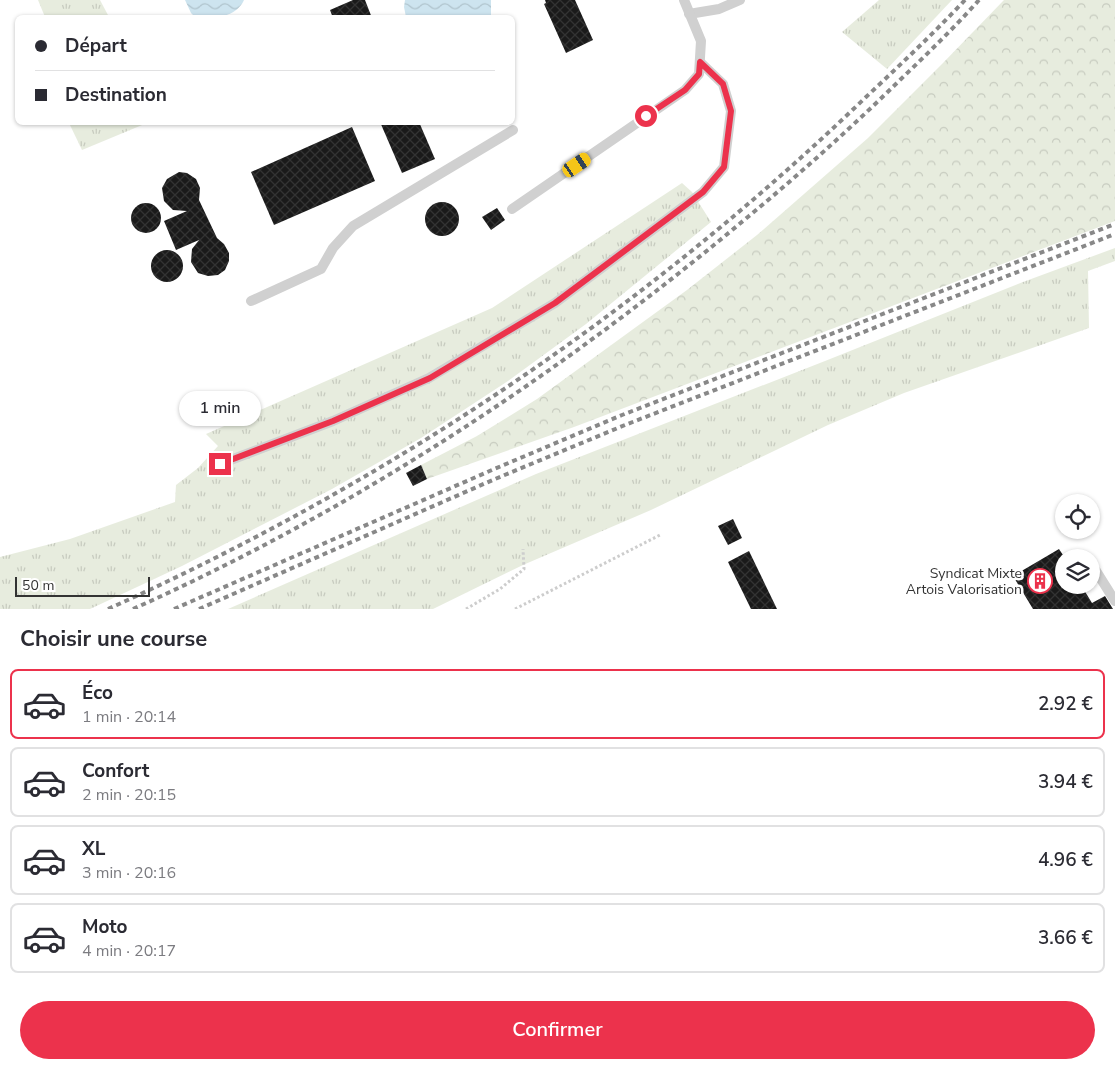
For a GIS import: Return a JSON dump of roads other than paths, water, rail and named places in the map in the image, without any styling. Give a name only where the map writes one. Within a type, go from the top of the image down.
[{"type":"lane","points":[[512,209],[685,90],[699,74],[701,41],[684,0]]},
{"type":"lane","points":[[690,14],[719,9],[740,0]]},
{"type":"lane","points":[[220,464],[333,421],[430,378],[555,303],[703,192],[724,167],[731,111],[723,84],[700,62]]},
{"type":"lane","points":[[251,301],[321,269],[334,248],[353,226],[512,130]]},
{"type":"lane","points":[[1100,577],[1115,601]]},
{"type":"water","points":[[185,0],[244,0],[235,11],[226,15],[193,15]]},
{"type":"water","points":[[405,0],[491,0],[491,15],[406,15]]},
{"type":"railway","points":[[108,609],[212,560],[313,506],[413,448],[509,386],[603,319],[694,249],[781,175],[866,97],[965,0]]},
{"type":"railway","points":[[133,609],[216,570],[377,482],[531,383],[605,330],[678,274],[807,166],[911,69],[979,0]]},
{"type":"railway","points":[[174,609],[622,415],[1115,224]]},
{"type":"railway","points":[[199,609],[495,479],[625,425],[1115,234]]},
{"type":"place","name":"Syndicat Mixte Artois Valorisation","points":[[1040,581]]}]
